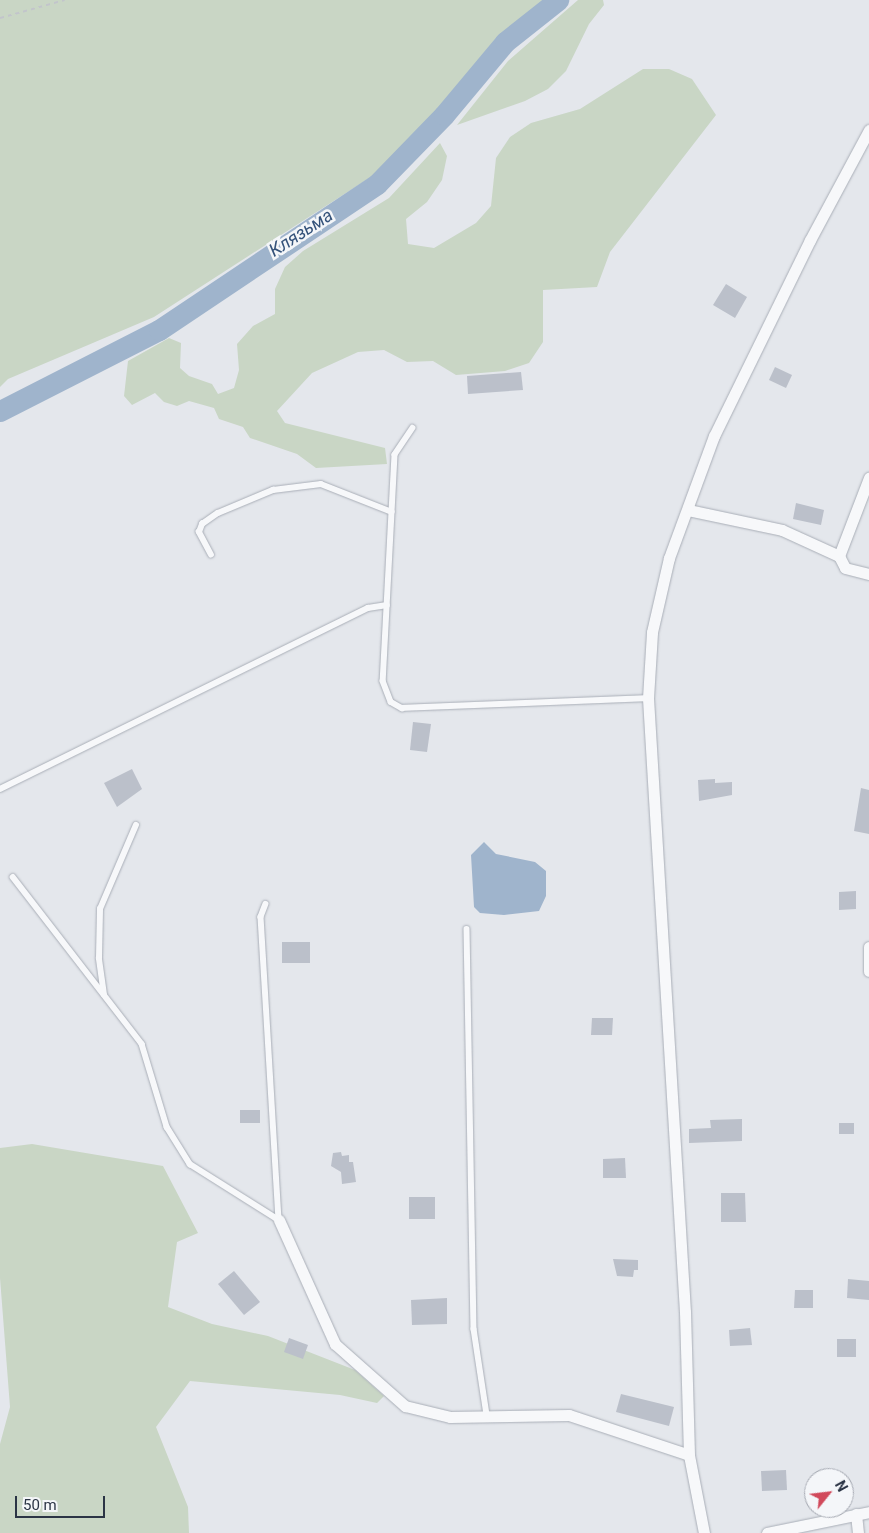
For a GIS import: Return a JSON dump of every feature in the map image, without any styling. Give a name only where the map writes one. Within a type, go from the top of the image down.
[{"type":"street","points":[[704,1533],[689,1455],[685,1302],[648,698],[652,632],[669,558],[714,436],[750,359],[869,130]]},
{"type":"street","points":[[839,556],[869,478]]},
{"type":"street","points":[[688,510],[782,530],[839,556],[844,568],[869,574]]},
{"type":"street","points":[[869,947],[869,971]]},
{"type":"street","points":[[279,1220],[335,1344],[405,1406],[450,1417],[569,1414],[689,1455]]},
{"type":"street","points":[[767,1533],[869,1512]]},
{"type":"street","points":[[856,1514],[858,1533]]},
{"type":"lane","points":[[413,428],[395,456],[383,681],[391,702],[402,708],[648,698]]},
{"type":"lane","points":[[211,554],[199,532],[202,524],[218,513],[273,490],[322,484],[392,512]]},
{"type":"lane","points":[[0,789],[368,608],[387,605]]},
{"type":"lane","points":[[104,997],[99,958],[100,909],[136,825]]},
{"type":"lane","points":[[13,877],[142,1044],[168,1127],[190,1164],[279,1220]]},
{"type":"lane","points":[[266,904],[261,917],[279,1220]]},
{"type":"lane","points":[[467,929],[474,1329],[487,1415]]},
{"type":"path","points":[[0,18],[65,0]]},
{"type":"green space","points":[[0,0],[543,0],[493,46],[431,120],[380,171],[154,317],[8,379],[0,387]]},
{"type":"green space","points":[[578,0],[603,0],[604,5],[589,24],[566,71],[548,89],[525,101],[457,125],[508,61]]},
{"type":"green space","points":[[643,69],[669,69],[692,79],[716,115],[610,252],[597,287],[543,290],[543,342],[529,363],[505,371],[456,375],[433,361],[407,362],[384,350],[358,352],[312,373],[277,411],[285,423],[385,448],[387,464],[316,468],[297,454],[250,438],[243,427],[219,419],[214,408],[189,401],[177,406],[164,402],[155,393],[132,405],[124,396],[128,361],[169,338],[181,343],[180,368],[189,376],[212,384],[218,394],[234,388],[239,370],[237,344],[253,326],[275,314],[275,289],[285,267],[303,251],[389,198],[440,143],[447,156],[442,180],[427,202],[406,219],[408,244],[434,248],[476,223],[491,206],[496,158],[510,137],[531,123],[580,109]]},
{"type":"green space","points":[[32,1144],[163,1166],[198,1233],[177,1242],[168,1307],[212,1324],[268,1336],[355,1370],[384,1396],[377,1403],[340,1395],[190,1381],[156,1427],[188,1507],[189,1533],[0,1533],[0,1444],[10,1407],[0,1278],[0,1148]]},
{"type":"water","points":[[484,842],[496,854],[535,862],[546,871],[546,896],[539,911],[504,915],[480,913],[474,907],[471,855]]},
{"type":"building","points":[[726,284],[747,297],[735,318],[713,305]]},
{"type":"building","points":[[775,367],[792,375],[786,388],[769,380]]},
{"type":"building","points":[[521,372],[523,390],[468,394],[467,376]]},
{"type":"building","points":[[796,503],[824,510],[821,525],[793,519]]},
{"type":"building","points":[[413,722],[431,724],[427,752],[410,750]]},
{"type":"building","points":[[132,769],[142,789],[117,807],[104,783]]},
{"type":"building","points":[[715,779],[715,783],[732,782],[732,795],[699,801],[698,780]]},
{"type":"building","points":[[861,788],[869,790],[869,834],[854,831]]},
{"type":"building","points":[[856,891],[856,909],[839,910],[839,892]]},
{"type":"building","points":[[282,942],[310,942],[310,963],[282,963]]},
{"type":"building","points":[[592,1018],[613,1018],[612,1035],[591,1035]]},
{"type":"building","points":[[240,1110],[260,1110],[260,1123],[240,1123]]},
{"type":"building","points":[[742,1119],[742,1141],[689,1143],[689,1129],[711,1128],[710,1120]]},
{"type":"building","points":[[839,1123],[854,1123],[854,1134],[839,1134]]},
{"type":"building","points":[[341,1152],[342,1156],[349,1155],[349,1162],[353,1162],[356,1182],[342,1184],[341,1172],[331,1166],[333,1153]]},
{"type":"building","points":[[625,1158],[626,1178],[603,1178],[603,1159]]},
{"type":"building","points":[[721,1193],[745,1193],[746,1222],[721,1222]]},
{"type":"building","points":[[409,1197],[435,1197],[435,1219],[409,1219]]},
{"type":"building","points":[[613,1259],[638,1260],[638,1270],[634,1270],[633,1277],[617,1276]]},
{"type":"building","points":[[234,1271],[260,1302],[244,1315],[218,1284]]},
{"type":"building","points":[[848,1279],[869,1281],[869,1300],[847,1298]]},
{"type":"building","points":[[795,1290],[813,1290],[813,1308],[794,1308]]},
{"type":"building","points":[[447,1298],[447,1324],[412,1325],[411,1300]]},
{"type":"building","points":[[750,1328],[752,1345],[730,1346],[729,1330]]},
{"type":"building","points":[[289,1338],[308,1345],[303,1359],[284,1352]]},
{"type":"building","points":[[837,1339],[856,1339],[856,1357],[837,1357]]},
{"type":"building","points":[[621,1394],[674,1407],[669,1426],[616,1412]]},
{"type":"building","points":[[786,1470],[787,1490],[762,1491],[761,1471]]},
{"type":"waterway","name":"Клязьма","points":[[0,411],[159,330],[377,184],[444,115],[505,42],[558,0]]}]
